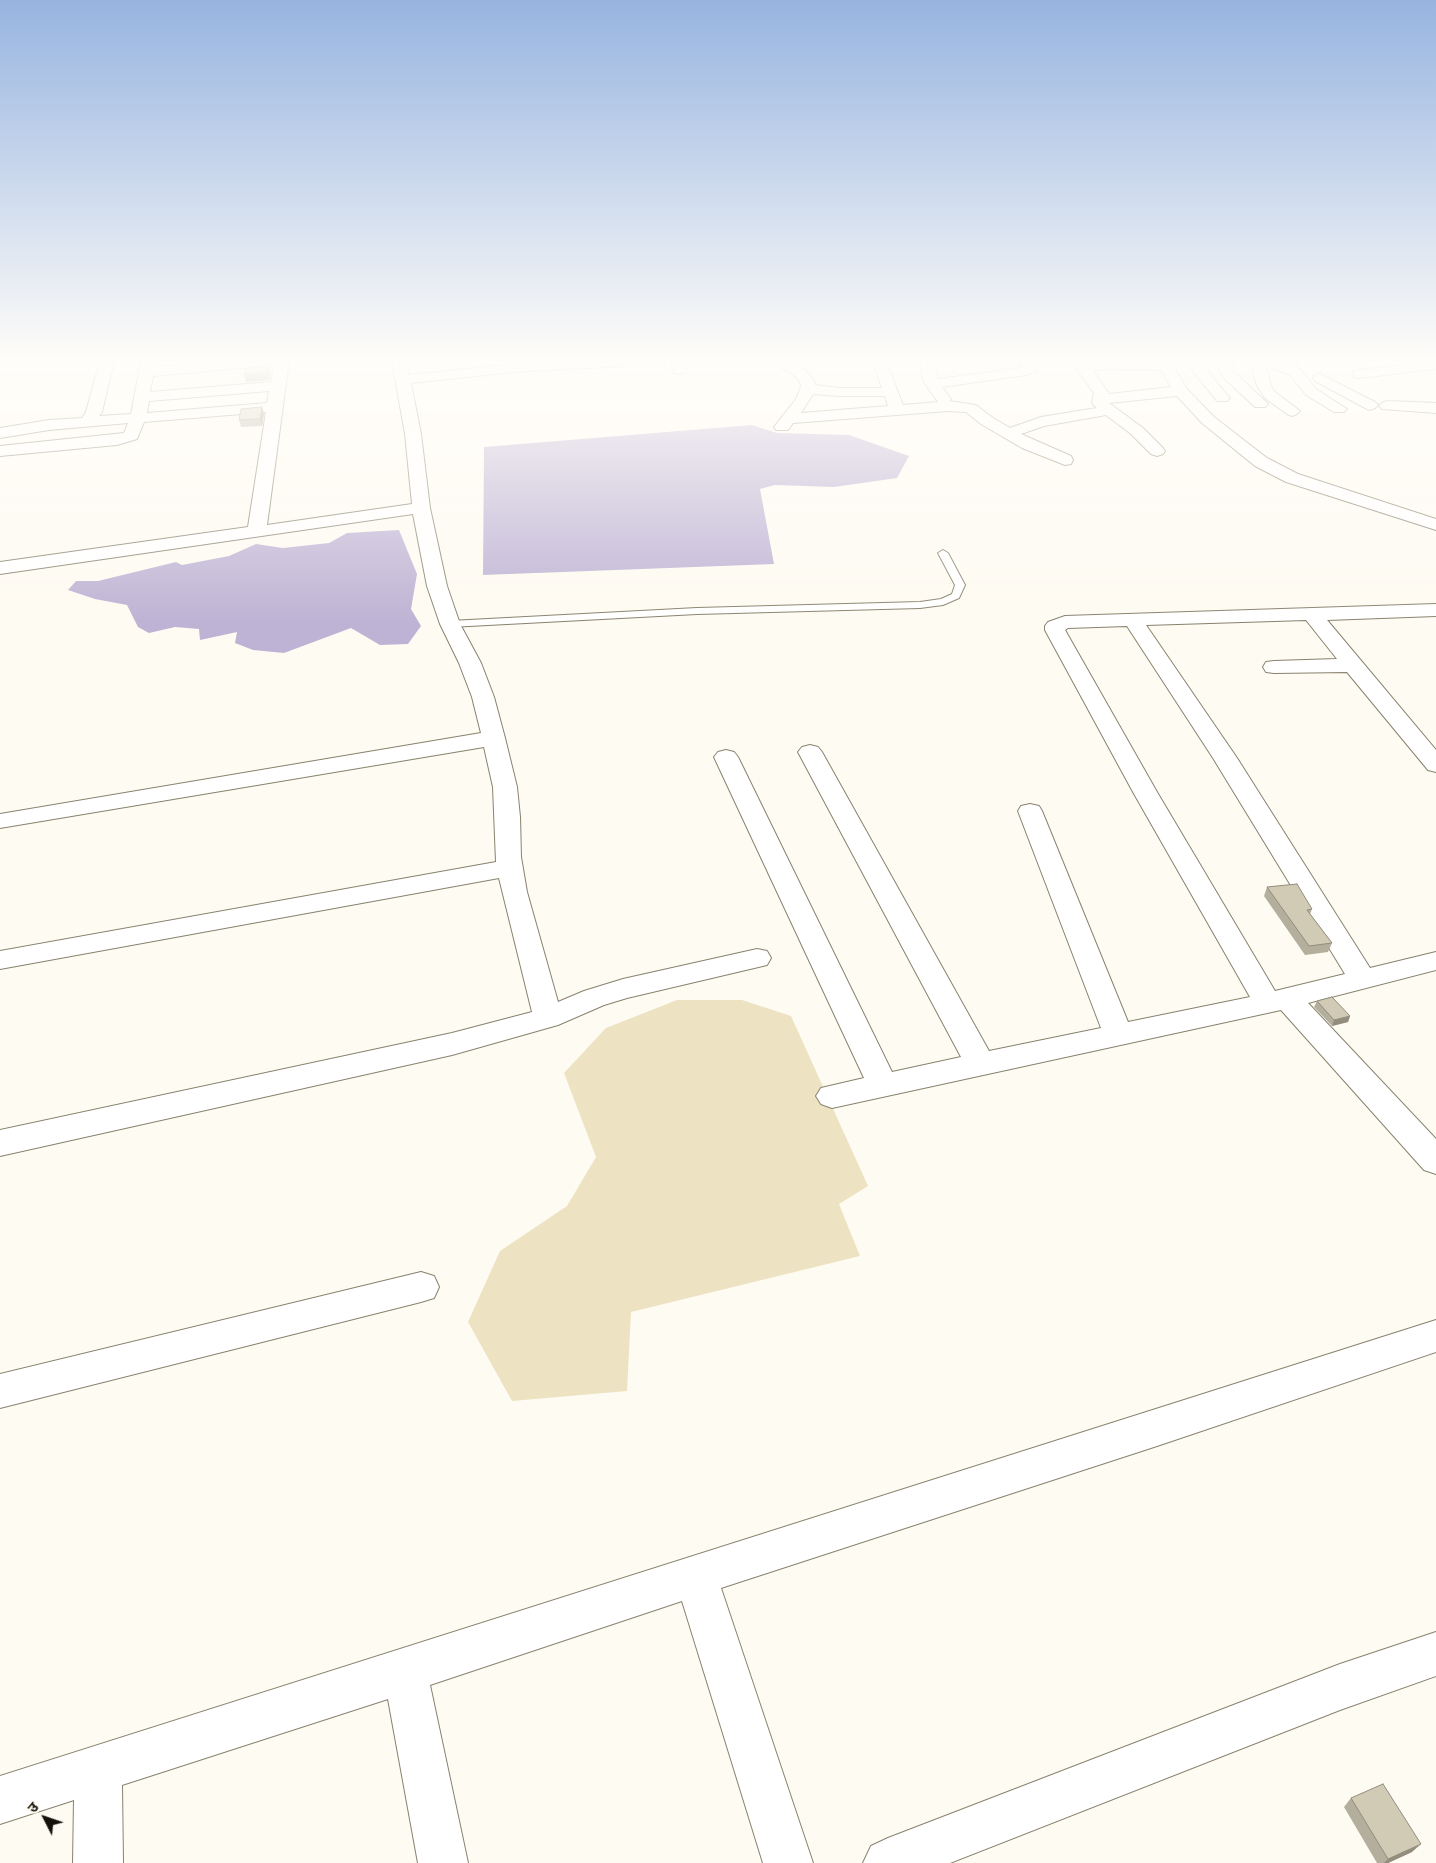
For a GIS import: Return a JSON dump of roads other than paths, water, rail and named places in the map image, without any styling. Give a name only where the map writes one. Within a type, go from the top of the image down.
[{"type":"street","points":[[0,451],[32,448]]},
{"type":"street","points":[[257,531],[268,448]]},
{"type":"street","points":[[415,448],[421,508],[437,586],[450,624],[480,689],[494,738],[505,787],[508,817],[508,857],[514,892],[548,1018]]},
{"type":"street","points":[[1036,448],[1065,460]]},
{"type":"street","points":[[1154,448],[1157,451]]},
{"type":"street","points":[[1243,448],[1278,472],[1312,485],[1436,525]]},
{"type":"street","points":[[0,568],[421,508]]},
{"type":"street","points":[[1436,610],[1132,619],[1065,622],[1055,626],[1055,630],[1145,792],[1277,1000],[1436,1161]]},
{"type":"street","points":[[1312,615],[1436,765]]},
{"type":"street","points":[[1132,619],[1225,758],[1363,979]]},
{"type":"street","points":[[1274,667],[1353,665]]},
{"type":"street","points":[[0,821],[494,738]]},
{"type":"street","points":[[810,752],[981,1065]]},
{"type":"street","points":[[726,757],[883,1085]]},
{"type":"street","points":[[1030,811],[1119,1036]]},
{"type":"street","points":[[0,960],[510,868]]},
{"type":"street","points":[[0,1143],[452,1044],[548,1018],[594,998],[623,989],[757,958]]},
{"type":"street","points":[[832,1096],[1119,1036],[1436,961]]},
{"type":"street","points":[[0,1391],[421,1286]]},
{"type":"street","points":[[0,1800],[405,1671],[694,1574],[1157,1428],[1436,1336]]},
{"type":"street","points":[[694,1574],[788,1863]]},
{"type":"street","points":[[888,1863],[1340,1687],[1436,1654]]},
{"type":"street","points":[[405,1671],[442,1863]]},
{"type":"street","points":[[98,1769],[98,1863]]},
{"type":"lane","points":[[450,624],[697,611],[920,605],[943,602],[956,596],[960,585],[943,553]]}]
